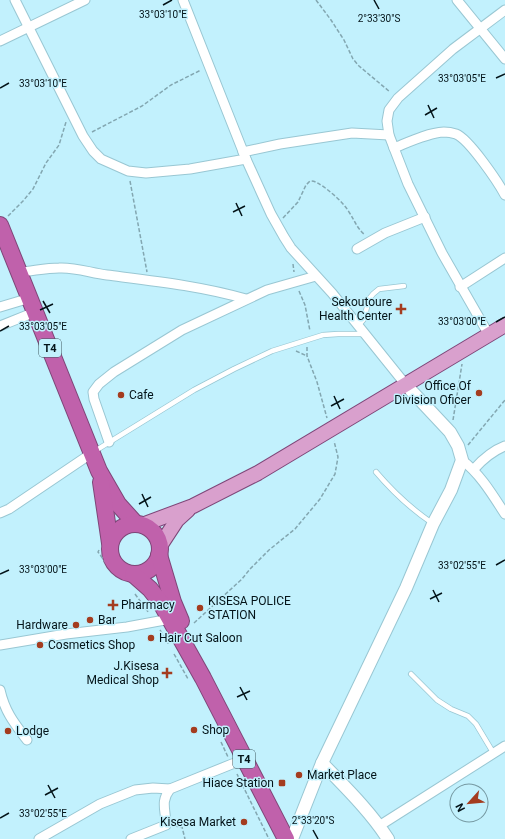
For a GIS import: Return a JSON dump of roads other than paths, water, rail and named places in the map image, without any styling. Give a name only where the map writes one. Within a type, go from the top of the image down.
[{"type":"highway","name":"T4","points":[[2,223],[4,246],[20,272],[99,471],[118,504],[139,524],[151,529],[157,537],[173,602],[186,631],[203,678]]},
{"type":"highway","name":"T4","points":[[99,471],[112,560],[125,572],[133,574],[150,589],[161,603],[203,678],[286,839]]},
{"type":"highway","points":[[110,543],[120,528],[128,524],[139,524]]},
{"type":"highway","points":[[133,574],[142,573],[150,569],[156,563],[160,550]]},
{"type":"main road","points":[[139,524],[193,506],[258,473],[505,325]]},
{"type":"main road","points":[[160,550],[177,520],[193,506]]},
{"type":"street","points":[[14,0],[83,136],[93,151],[102,159],[128,171],[146,173],[190,169],[245,156],[280,144],[352,133],[389,135]]},
{"type":"street","points":[[0,41],[85,0]]},
{"type":"street","points":[[183,0],[245,156],[277,225],[291,248],[406,385],[450,432],[462,457],[487,485],[505,514]]},
{"type":"street","points":[[457,0],[505,59]]},
{"type":"street","points":[[489,335],[442,253],[408,184],[389,135],[387,122],[389,110],[398,98],[453,49],[505,10]]},
{"type":"street","points":[[394,148],[430,135],[444,132],[457,134],[467,142],[504,190]]},
{"type":"street","points":[[357,249],[374,239],[425,217]]},
{"type":"street","points":[[460,286],[505,258]]},
{"type":"street","points":[[20,272],[71,268],[226,293],[246,299]]},
{"type":"street","points":[[109,442],[94,399],[93,392],[99,384],[138,356],[182,330],[267,290],[316,276]]},
{"type":"street","points":[[0,307],[33,305]]},
{"type":"street","points":[[0,326],[33,305]]},
{"type":"street","points":[[474,469],[485,457],[505,446]]},
{"type":"street","points":[[0,513],[9,509],[92,453]]},
{"type":"street","points":[[292,839],[322,763],[393,614],[433,524],[451,490],[462,457]]},
{"type":"street","points":[[0,645],[66,634],[127,627],[170,619]]},
{"type":"street","points":[[0,690],[1,701],[12,721],[28,740]]},
{"type":"street","points":[[379,826],[505,746]]},
{"type":"street","points":[[39,839],[100,804],[135,790],[153,788],[170,789],[232,764],[245,761]]},
{"type":"street","points":[[322,763],[356,798],[388,839]]},
{"type":"street","points":[[131,839],[166,825],[164,804],[165,796],[170,789]]},
{"type":"lane","points":[[92,453],[194,390],[272,351],[308,339],[361,330],[369,299],[373,294],[379,289],[404,286]]},
{"type":"lane","points":[[376,472],[393,492],[417,513],[433,524]]},
{"type":"lane","points":[[411,674],[437,700],[451,709],[468,716],[476,724],[494,754]]},
{"type":"place","name":"Sekoutoure Health Center","points":[[401,309]]},
{"type":"place","name":"Office Of Division Oficer","points":[[479,393]]},
{"type":"place","name":"Cafe","points":[[121,395]]},
{"type":"place","name":"Pharmacy","points":[[113,605]]},
{"type":"place","name":"KISESA POLICE STATION","points":[[200,608]]},
{"type":"place","name":"Bar","points":[[90,620]]},
{"type":"place","name":"Hardware","points":[[76,625]]},
{"type":"place","name":"Hair Cut Saloon","points":[[151,638]]},
{"type":"place","name":"Cosmetics Shop","points":[[40,645]]},
{"type":"place","name":"J.Kisesa Medical Shop","points":[[167,673]]},
{"type":"place","name":"Shop","points":[[194,730]]},
{"type":"place","name":"Lodge","points":[[8,731]]},
{"type":"place","name":"Market Place","points":[[299,775]]},
{"type":"place","name":"Hiace Station","points":[[282,783]]},
{"type":"place","name":"Kisesa Market","points":[[244,822]]}]
